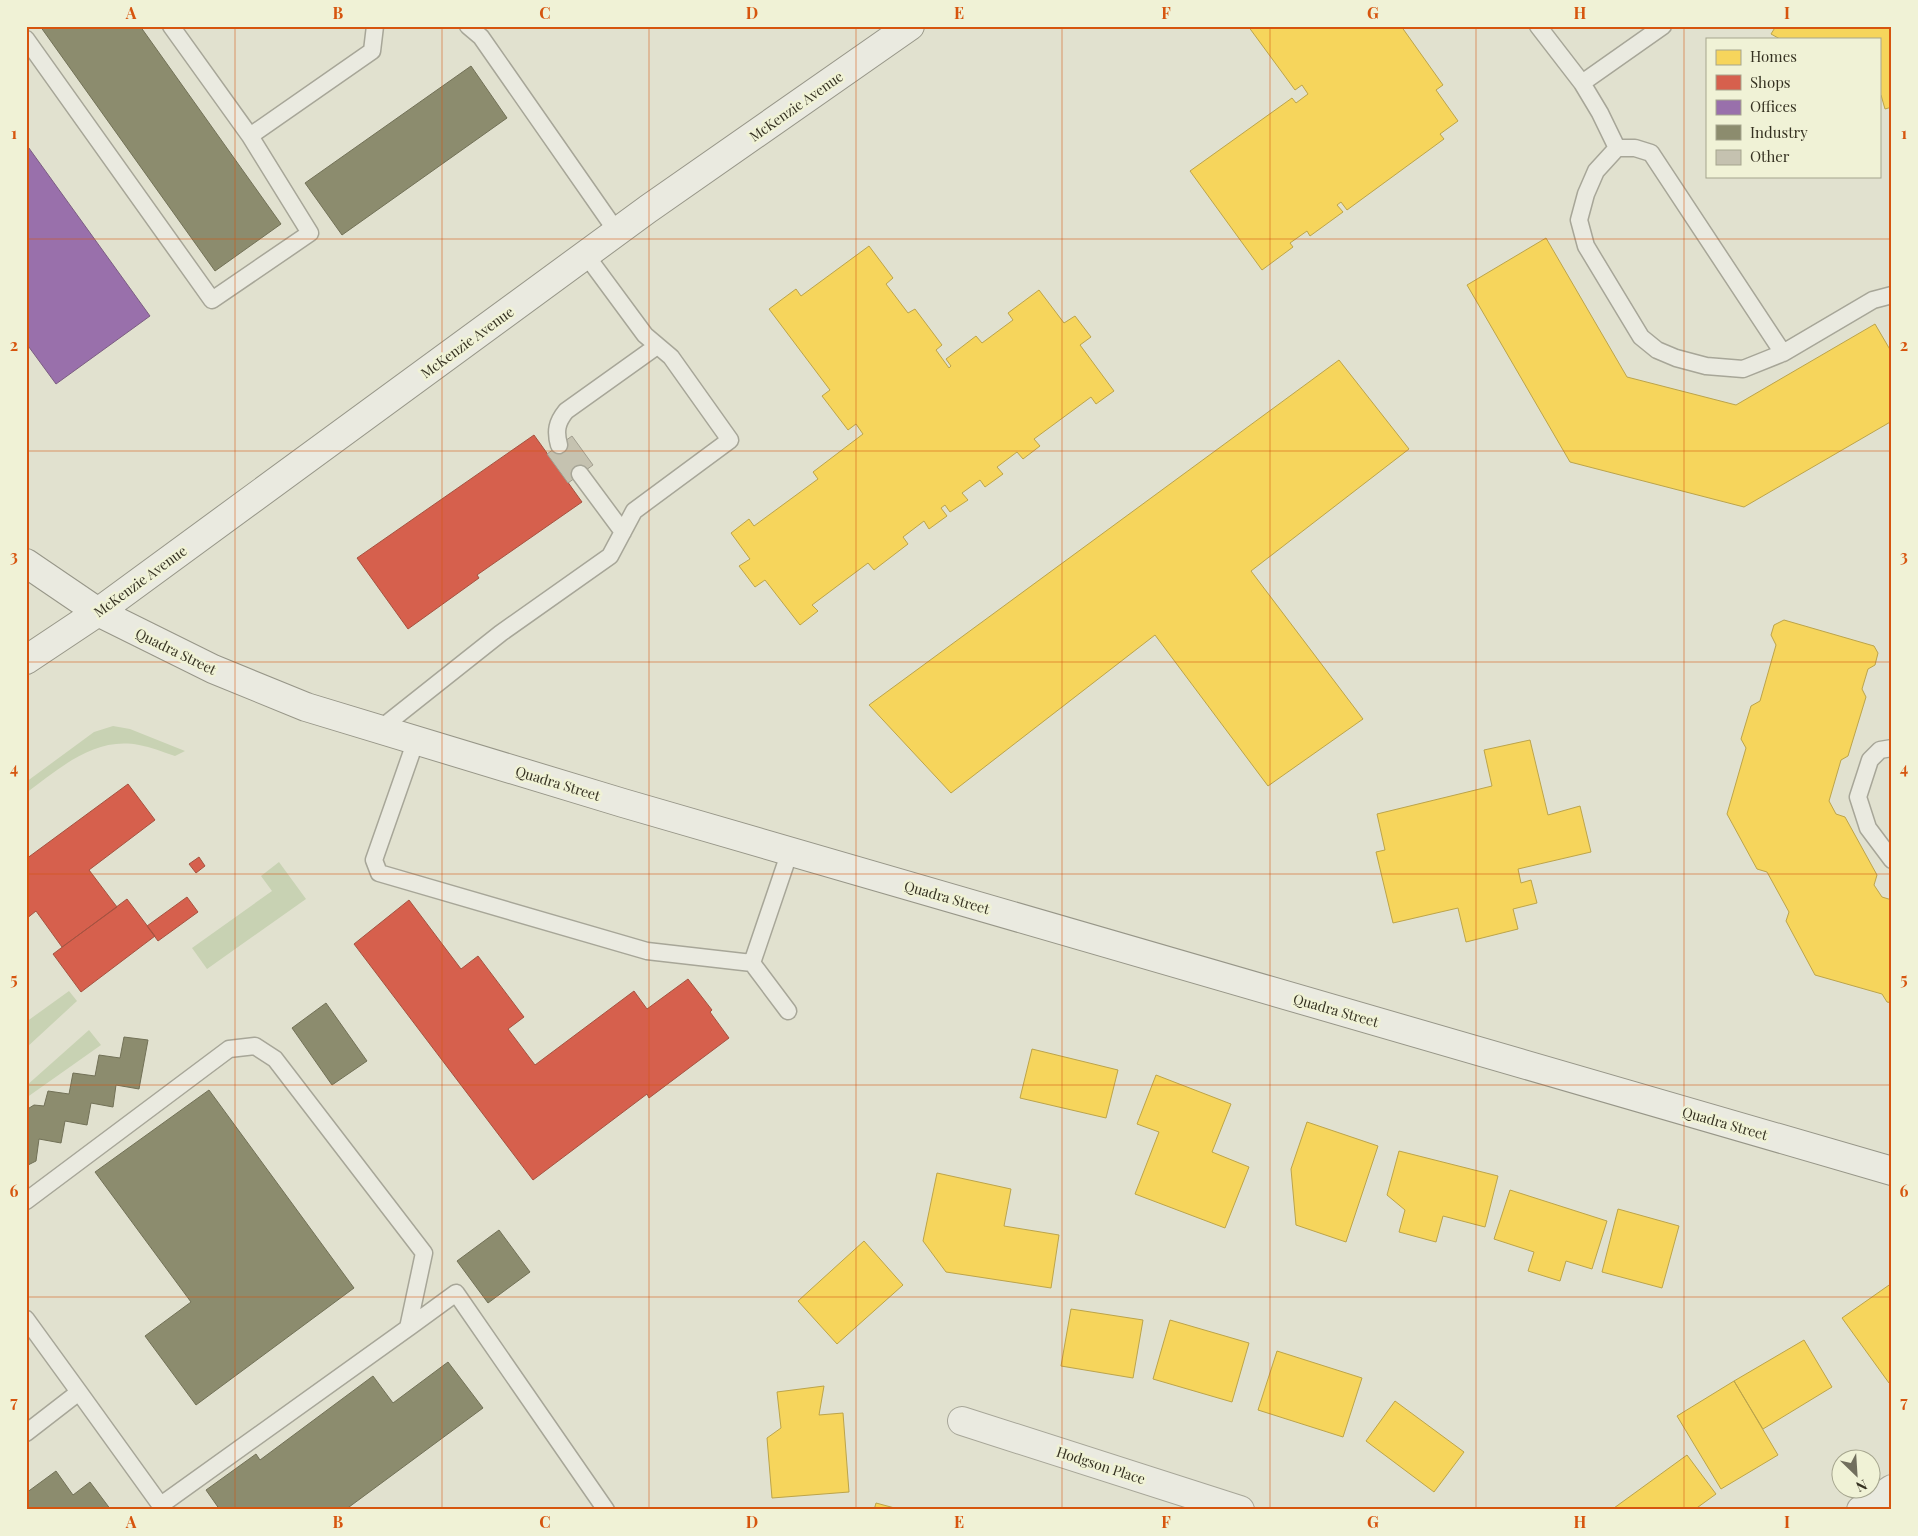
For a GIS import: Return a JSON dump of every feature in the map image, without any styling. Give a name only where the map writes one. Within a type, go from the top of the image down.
[{"type":"main road","name":"McKenzie Avenue","points":[[26,660],[98,612],[617,232],[910,26]]},
{"type":"main road","name":"Quadra Street","points":[[26,563],[98,612],[213,670],[306,707],[622,803],[1892,1171]]},
{"type":"main road","name":"Hodgson Place","points":[[962,1421],[1240,1510]]},
{"type":"main road","points":[[1861,1510],[1892,1489]]},
{"type":"lane","points":[[26,39],[212,300],[310,233],[250,136],[171,26]]},
{"type":"lane","points":[[250,136],[372,51],[376,26]]},
{"type":"lane","points":[[468,26],[481,37],[617,232]]},
{"type":"lane","points":[[1538,26],[1582,83],[1600,112],[1617,148]]},
{"type":"lane","points":[[1582,83],[1662,26]]},
{"type":"lane","points":[[1782,353],[1651,153],[1635,148],[1617,148],[1596,170],[1586,194],[1579,220],[1586,246],[1641,337],[1656,350],[1676,358],[1706,366],[1743,369],[1782,353],[1873,300],[1892,295]]},
{"type":"lane","points":[[380,729],[501,633],[610,556],[634,511],[730,440],[671,358],[645,336],[586,255]]},
{"type":"lane","points":[[559,445],[556,436],[560,418],[657,346]]},
{"type":"lane","points":[[580,474],[623,532]]},
{"type":"lane","points":[[416,740],[374,860],[379,873],[647,951],[752,964],[788,1011]]},
{"type":"lane","points":[[1892,748],[1880,750],[1870,760],[1858,797],[1868,828],[1892,860]]},
{"type":"lane","points":[[752,964],[790,851]]},
{"type":"lane","points":[[26,1201],[229,1049],[255,1046],[275,1059],[424,1253],[408,1328]]},
{"type":"lane","points":[[26,1319],[162,1507],[456,1293],[606,1510]]},
{"type":"lane","points":[[26,1433],[79,1392]]},
{"type":"green space","points":[[113,726],[130,729],[185,751],[175,756],[139,745],[123,743],[107,745],[92,750],[64,765],[26,793],[26,782],[94,732]]},
{"type":"green space","points":[[279,862],[306,899],[207,969],[192,948],[272,891],[261,876]]},
{"type":"green space","points":[[69,991],[77,1001],[26,1048],[26,1022]]},
{"type":"green space","points":[[89,1030],[101,1045],[26,1098],[26,1086]]},
{"type":"building: Homes","points":[[1248,26],[1401,26],[1443,85],[1436,90],[1458,121],[1440,134],[1444,139],[1347,210],[1341,202],[1337,205],[1343,212],[1310,236],[1307,231],[1290,243],[1293,247],[1262,270],[1190,171],[1292,98],[1296,103],[1308,94],[1302,85],[1295,90]]},
{"type":"building: Homes","points":[[1776,26],[1892,26],[1892,107],[1885,109],[1880,94],[1880,38],[1778,38],[1771,34]]},
{"type":"building: Homes","points":[[1546,238],[1627,377],[1736,405],[1875,324],[1892,353],[1892,421],[1744,507],[1570,462],[1467,285]]},
{"type":"building: Homes","points":[[869,246],[893,278],[886,284],[908,313],[915,309],[942,345],[936,350],[949,368],[951,366],[946,359],[976,336],[982,343],[1013,320],[1008,313],[1039,290],[1064,323],[1075,316],[1091,337],[1080,345],[1114,391],[1096,404],[1091,397],[1034,439],[1040,446],[1023,459],[1017,452],[997,467],[1003,474],[985,487],[980,480],[962,493],[968,500],[950,512],[945,505],[941,508],[947,516],[929,529],[924,521],[903,537],[908,544],[874,570],[868,563],[812,605],[818,611],[800,625],[765,580],[755,587],[739,566],[750,559],[731,533],[749,519],[754,526],[818,479],[813,472],[863,434],[856,424],[848,430],[822,396],[830,390],[769,309],[796,289],[801,296]]},
{"type":"building: Homes","points":[[1339,360],[1409,449],[1251,571],[1363,719],[1268,786],[1155,635],[951,793],[869,705]]},
{"type":"building: Homes","points":[[1784,620],[1874,646],[1878,653],[1875,665],[1868,669],[1862,689],[1866,697],[1848,756],[1841,760],[1829,801],[1836,814],[1845,817],[1877,875],[1874,885],[1882,897],[1892,900],[1892,1003],[1887,1002],[1882,994],[1815,975],[1786,921],[1789,912],[1767,872],[1757,869],[1727,814],[1746,748],[1741,739],[1751,706],[1760,701],[1776,645],[1771,635],[1774,625]]},
{"type":"building: Homes","points":[[1530,740],[1548,815],[1580,806],[1591,852],[1518,869],[1521,883],[1531,880],[1537,903],[1513,909],[1518,929],[1466,942],[1458,908],[1393,923],[1376,852],[1385,850],[1377,814],[1492,786],[1484,750]]},
{"type":"building: Homes","points":[[1032,1049],[1118,1070],[1106,1118],[1020,1098]]},
{"type":"building: Homes","points":[[1156,1075],[1231,1104],[1212,1152],[1249,1167],[1225,1228],[1135,1194],[1159,1132],[1137,1124]]},
{"type":"building: Homes","points":[[1307,1122],[1378,1146],[1346,1242],[1296,1225],[1291,1169]]},
{"type":"building: Homes","points":[[1399,1151],[1498,1176],[1485,1227],[1443,1216],[1436,1242],[1399,1232],[1405,1210],[1387,1195]]},
{"type":"building: Homes","points":[[937,1173],[1011,1189],[1004,1226],[1059,1235],[1051,1288],[946,1272],[923,1241]]},
{"type":"building: Homes","points":[[1510,1190],[1607,1221],[1592,1269],[1566,1261],[1560,1281],[1528,1271],[1534,1252],[1494,1239]]},
{"type":"building: Homes","points":[[1618,1209],[1679,1226],[1662,1288],[1602,1272]]},
{"type":"building: Homes","points":[[864,1241],[903,1285],[837,1344],[798,1301]]},
{"type":"building: Homes","points":[[1892,1283],[1892,1381],[1889,1383],[1842,1318]]},
{"type":"building: Homes","points":[[1071,1309],[1143,1320],[1133,1378],[1061,1366]]},
{"type":"building: Homes","points":[[1170,1320],[1249,1343],[1232,1402],[1153,1379]]},
{"type":"building: Homes","points":[[1804,1340],[1832,1387],[1763,1429],[1734,1381]]},
{"type":"building: Homes","points":[[1277,1351],[1362,1378],[1343,1437],[1258,1410]]},
{"type":"building: Homes","points":[[1734,1381],[1778,1455],[1721,1489],[1677,1416]]},
{"type":"building: Homes","points":[[824,1386],[819,1415],[843,1413],[849,1492],[772,1498],[767,1438],[781,1428],[777,1392]]},
{"type":"building: Homes","points":[[1395,1401],[1464,1452],[1434,1492],[1366,1441]]},
{"type":"building: Homes","points":[[1687,1455],[1716,1494],[1694,1510],[1616,1510],[1614,1508]]},
{"type":"building: Homes","points":[[876,1503],[902,1510],[874,1510]]},
{"type":"building: Shops","points":[[534,435],[582,502],[477,575],[479,578],[408,629],[357,558]]},
{"type":"building: Shops","points":[[128,784],[155,820],[89,870],[117,907],[62,947],[36,911],[26,919],[26,859]]},
{"type":"building: Shops","points":[[199,857],[205,866],[196,873],[189,864]]},
{"type":"building: Shops","points":[[187,897],[198,912],[158,941],[147,926]]},
{"type":"building: Shops","points":[[127,899],[155,936],[81,992],[53,954]]},
{"type":"building: Shops","points":[[409,900],[461,969],[478,956],[524,1017],[508,1029],[535,1065],[634,991],[647,1009],[688,979],[712,1010],[710,1012],[729,1038],[649,1098],[647,1094],[533,1180],[354,944]]},
{"type":"building: Offices","points":[[26,144],[150,316],[56,384],[26,343]]},
{"type":"building: Industry","points":[[40,26],[140,26],[281,224],[215,271]]},
{"type":"building: Industry","points":[[471,66],[507,118],[342,235],[305,183]]},
{"type":"building: Industry","points":[[326,1003],[367,1061],[332,1085],[292,1028]]},
{"type":"building: Industry","points":[[124,1037],[148,1040],[139,1089],[116,1085],[113,1107],[91,1103],[87,1125],[65,1121],[61,1143],[39,1139],[36,1161],[26,1166],[26,1110],[34,1105],[44,1106],[48,1091],[69,1094],[73,1073],[95,1076],[99,1055],[120,1058]]},
{"type":"building: Industry","points":[[209,1090],[354,1288],[196,1405],[145,1336],[191,1302],[95,1172]]},
{"type":"building: Industry","points":[[499,1230],[530,1272],[488,1303],[457,1261]]},
{"type":"building: Industry","points":[[448,1362],[483,1408],[345,1510],[220,1510],[206,1490],[256,1454],[260,1460],[373,1376],[393,1403]]},
{"type":"building: Industry","points":[[56,1471],[73,1495],[90,1482],[111,1510],[26,1510],[26,1493]]},
{"type":"building: Other","points":[[572,436],[593,465],[568,483],[547,454]]}]
